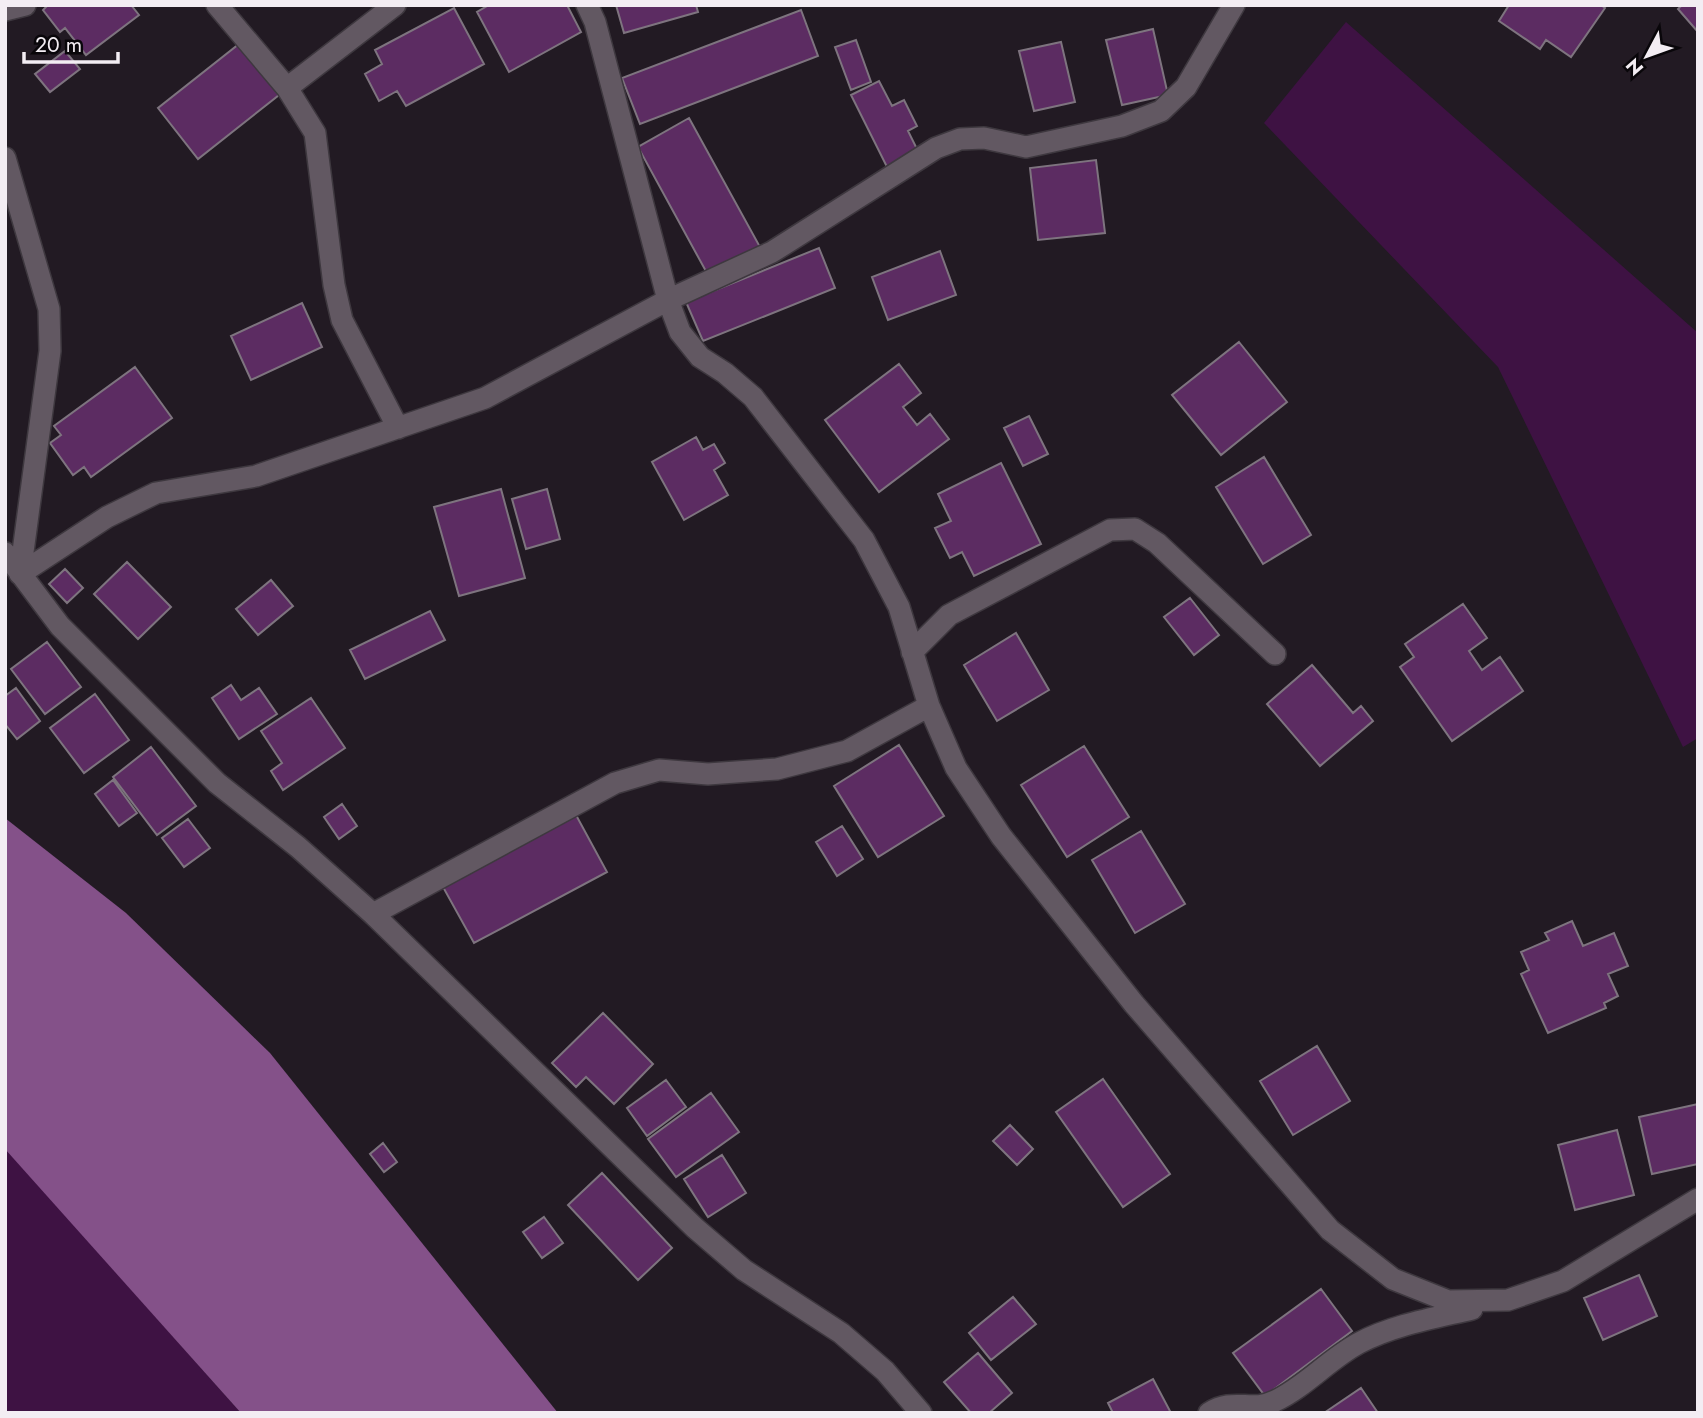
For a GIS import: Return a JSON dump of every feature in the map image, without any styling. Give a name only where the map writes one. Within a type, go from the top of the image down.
[{"type":"street","points":[[5,10],[25,5]]},
{"type":"street","points":[[217,5],[287,88],[315,133],[334,285],[342,320],[398,428]]},
{"type":"street","points":[[387,5],[394,6]]},
{"type":"street","points":[[587,5],[595,22],[668,300],[680,332],[700,358],[725,373],[753,397],[864,540],[899,607],[929,706],[956,768],[1001,836],[1134,1004],[1330,1230],[1393,1279],[1448,1301],[1508,1300]]},
{"type":"street","points":[[20,574],[107,517],[156,493],[256,476],[485,398],[668,300],[772,252],[936,148],[960,139],[984,138],[1026,147],[1122,126],[1161,111],[1186,87],[1234,5]]},
{"type":"street","points":[[287,88],[394,6]]},
{"type":"street","points":[[5,158],[49,309],[50,351],[20,574]]},
{"type":"street","points":[[912,652],[949,615],[1111,530],[1135,529],[1157,543],[1275,654]]},
{"type":"street","points":[[5,553],[60,626],[217,783],[298,848],[373,914],[695,1228],[744,1270],[841,1333],[885,1371],[921,1413]]},
{"type":"street","points":[[373,914],[615,783],[659,770],[708,774],[778,769],[847,751],[929,706]]},
{"type":"street","points":[[1209,1413],[1219,1406],[1237,1403],[1257,1407],[1275,1401],[1358,1343],[1393,1329],[1508,1300],[1563,1281],[1698,1199]]},
{"type":"shaded area","points":[[1346,22],[1698,333],[1698,738],[1683,747],[1498,367],[1264,123]]},
{"type":"shaded area","points":[[5,818],[126,913],[270,1053],[558,1413],[241,1413],[5,1149]]},
{"type":"shaded area","points":[[5,1149],[8,1151],[241,1413],[5,1413]]},
{"type":"building","points":[[48,5],[131,5],[139,15],[86,55],[65,28],[60,32],[43,10]]},
{"type":"building","points":[[489,5],[567,5],[581,32],[509,72],[477,12]]},
{"type":"building","points":[[616,5],[696,5],[698,12],[624,33]]},
{"type":"building","points":[[1509,5],[1601,5],[1605,8],[1571,57],[1546,40],[1540,49],[1499,21]]},
{"type":"building","points":[[1682,5],[1698,5],[1698,32],[1678,9]]},
{"type":"building","points":[[454,8],[484,64],[406,106],[397,91],[379,101],[365,74],[382,64],[375,50]]},
{"type":"building","points":[[801,10],[818,56],[640,124],[622,78]]},
{"type":"building","points":[[1153,29],[1168,95],[1122,105],[1106,40]]},
{"type":"building","points":[[856,40],[871,82],[851,90],[835,47]]},
{"type":"building","points":[[1061,42],[1075,102],[1034,111],[1019,51]]},
{"type":"building","points":[[239,44],[279,95],[198,159],[158,108]]},
{"type":"building","points":[[65,51],[80,69],[50,92],[35,74]]},
{"type":"building","points":[[879,81],[892,106],[904,100],[917,126],[908,131],[918,151],[887,167],[851,95]]},
{"type":"building","points":[[689,118],[760,247],[708,275],[638,147]]},
{"type":"building","points":[[1096,160],[1105,233],[1038,240],[1030,168]]},
{"type":"building","points":[[819,248],[835,288],[703,341],[686,302]]},
{"type":"building","points":[[940,251],[956,295],[888,320],[872,277]]},
{"type":"building","points":[[302,303],[322,347],[251,380],[231,336]]},
{"type":"building","points":[[1239,342],[1287,402],[1221,455],[1172,395]]},
{"type":"building","points":[[899,364],[921,393],[903,407],[917,425],[930,414],[949,439],[879,492],[825,420]]},
{"type":"building","points":[[135,367],[172,418],[91,477],[84,467],[73,475],[50,443],[61,435],[54,426]]},
{"type":"building","points":[[1029,416],[1048,454],[1023,466],[1004,428]]},
{"type":"building","points":[[696,437],[703,450],[714,444],[725,463],[714,470],[728,495],[684,520],[652,462]]},
{"type":"building","points":[[1264,457],[1311,535],[1263,564],[1216,487]]},
{"type":"building","points":[[1001,463],[1041,544],[974,576],[962,552],[950,558],[935,528],[951,521],[938,494]]},
{"type":"building","points":[[501,489],[525,578],[459,596],[434,507]]},
{"type":"building","points":[[547,489],[560,539],[526,549],[512,499]]},
{"type":"building","points":[[127,562],[171,607],[138,639],[94,594]]},
{"type":"building","points":[[65,569],[83,588],[67,603],[49,584]]},
{"type":"building","points":[[271,580],[293,606],[258,635],[236,609]]},
{"type":"building","points":[[1190,598],[1219,635],[1194,655],[1164,617]]},
{"type":"building","points":[[1463,604],[1487,638],[1469,651],[1482,670],[1500,657],[1523,691],[1452,741],[1400,667],[1414,657],[1405,644]]},
{"type":"building","points":[[430,611],[445,640],[365,679],[350,650]]},
{"type":"building","points":[[1016,633],[1049,690],[997,721],[964,665]]},
{"type":"building","points":[[47,642],[81,687],[45,714],[11,669]]},
{"type":"building","points":[[1312,665],[1353,713],[1361,706],[1373,721],[1320,766],[1267,704]]},
{"type":"building","points":[[231,685],[241,700],[259,688],[277,714],[239,739],[212,698]]},
{"type":"building","points":[[16,688],[40,721],[17,739],[5,724],[5,696]]},
{"type":"building","points":[[95,694],[129,740],[84,773],[50,728]]},
{"type":"building","points":[[311,698],[345,748],[283,790],[271,771],[282,763],[261,731]]},
{"type":"building","points":[[899,745],[944,816],[878,857],[834,786]]},
{"type":"building","points":[[1084,746],[1129,817],[1067,857],[1021,785]]},
{"type":"building","points":[[151,747],[196,806],[157,835],[113,777]]},
{"type":"building","points":[[113,780],[137,813],[119,826],[95,794]]},
{"type":"building","points":[[342,804],[357,826],[339,839],[324,817]]},
{"type":"building","points":[[576,815],[607,872],[474,943],[443,887]]},
{"type":"building","points":[[188,819],[210,848],[184,867],[162,838]]},
{"type":"building","points":[[842,826],[863,859],[837,876],[816,842]]},
{"type":"building","points":[[1141,831],[1185,904],[1135,933],[1092,860]]},
{"type":"building","points":[[1572,921],[1583,946],[1614,933],[1628,966],[1608,974],[1618,996],[1604,1003],[1606,1008],[1548,1033],[1521,974],[1529,970],[1521,952],[1549,940],[1545,933]]},
{"type":"building","points":[[603,1013],[653,1064],[614,1104],[586,1077],[576,1087],[552,1063]]},
{"type":"building","points":[[1317,1046],[1350,1101],[1293,1135],[1260,1081]]},
{"type":"building","points":[[1103,1079],[1170,1174],[1123,1207],[1056,1112]]},
{"type":"building","points":[[666,1080],[686,1107],[647,1136],[627,1108]]},
{"type":"building","points":[[711,1093],[739,1132],[676,1177],[648,1139]]},
{"type":"building","points":[[1698,1104],[1698,1164],[1652,1174],[1639,1117]]},
{"type":"building","points":[[1010,1125],[1033,1149],[1017,1165],[993,1141]]},
{"type":"building","points":[[1617,1130],[1634,1195],[1575,1210],[1558,1145]]},
{"type":"building","points":[[383,1143],[397,1162],[384,1172],[370,1154]]},
{"type":"building","points":[[722,1155],[746,1193],[708,1217],[684,1179]]},
{"type":"building","points":[[602,1173],[672,1248],[638,1280],[568,1205]]},
{"type":"building","points":[[544,1217],[563,1243],[542,1258],[523,1232]]},
{"type":"building","points":[[1639,1275],[1657,1316],[1603,1340],[1584,1298]]},
{"type":"building","points":[[1321,1289],[1352,1331],[1265,1396],[1233,1353]]},
{"type":"building","points":[[1013,1297],[1036,1324],[991,1360],[969,1333]]},
{"type":"building","points":[[978,1353],[1012,1393],[989,1413],[971,1413],[944,1382]]},
{"type":"building","points":[[1153,1379],[1171,1413],[1113,1413],[1108,1403]]},
{"type":"building","points":[[1361,1388],[1378,1413],[1324,1413]]}]
